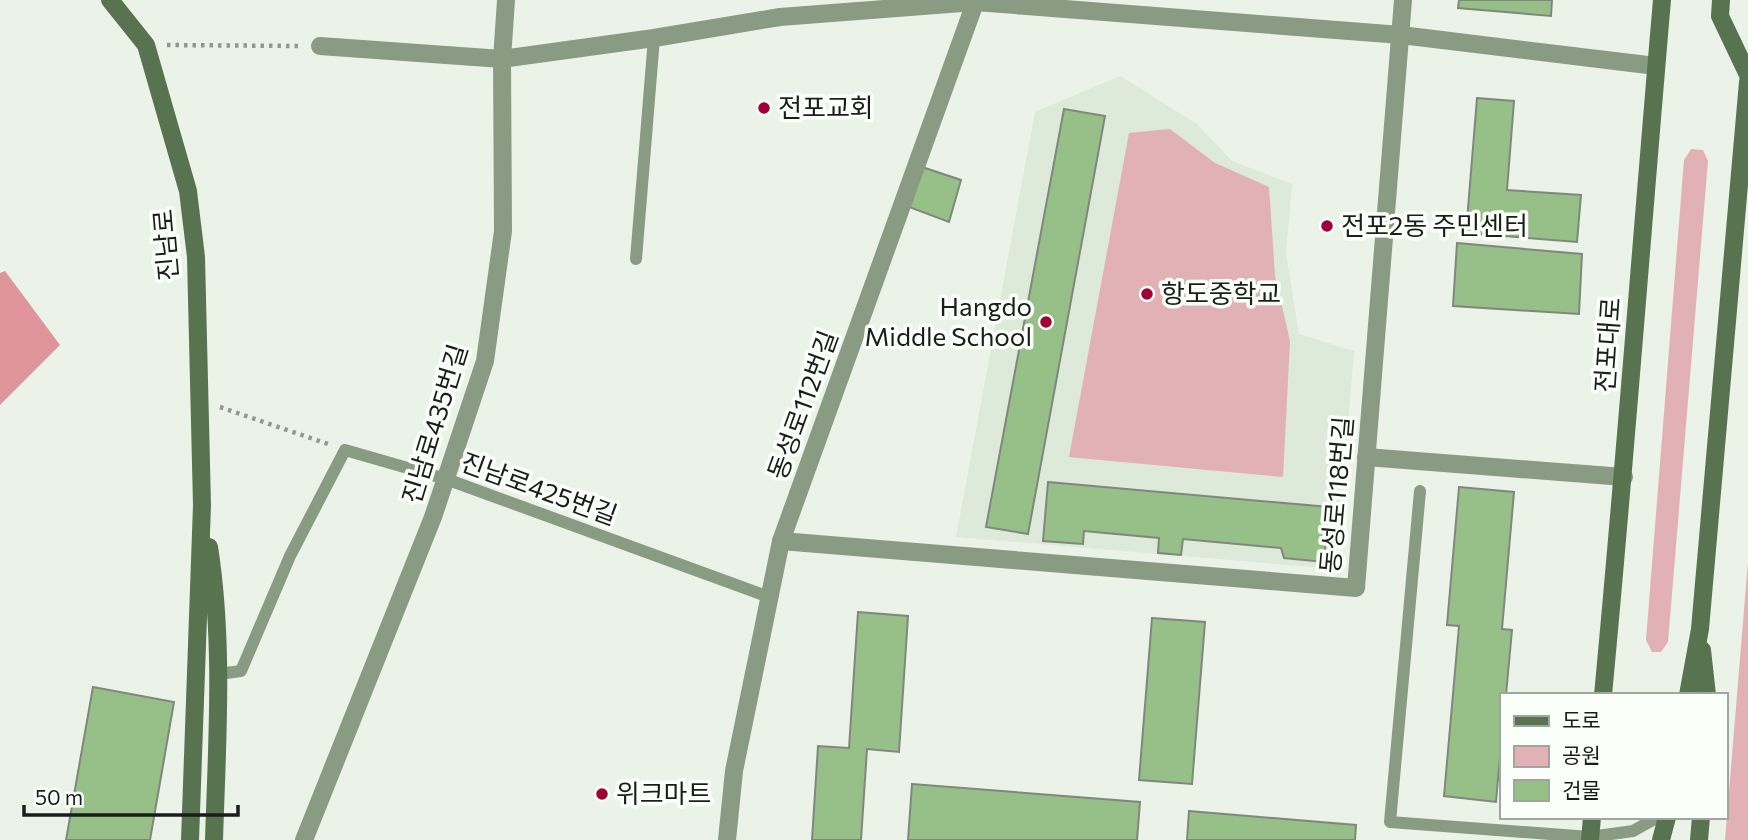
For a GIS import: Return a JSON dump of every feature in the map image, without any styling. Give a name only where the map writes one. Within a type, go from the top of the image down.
[{"type":"main road","name":"진남로","points":[[110,0],[146,45],[188,191],[196,257],[202,505],[190,840]]},
{"type":"main road","name":"전포대로","points":[[1603,693],[1624,477],[1662,0]]},
{"type":"main road","points":[[1721,0],[1720,16],[1748,75]]},
{"type":"main road","points":[[1688,693],[1700,629],[1748,82]]},
{"type":"main road","name":"진남로","points":[[202,505],[213,572],[219,674],[214,840]]},
{"type":"main road","points":[[1700,629],[1707,693]]},
{"type":"main road","points":[[1590,839],[1592,819]]},
{"type":"main road","points":[[1661,840],[1666,819]]},
{"type":"main road","points":[[1699,840],[1701,819]]},
{"type":"street","name":"진남로435번길","points":[[304,840],[433,517],[485,361],[503,232],[502,59],[506,0]]},
{"type":"street","name":"동성로118번길","points":[[781,541],[1356,589],[1403,0]]},
{"type":"street","points":[[320,46],[502,59],[780,17],[975,1],[1401,35],[1657,66]]},
{"type":"street","name":"동성로112번길","points":[[727,840],[734,771],[781,541],[975,1]]},
{"type":"street","points":[[1366,457],[1624,477]]},
{"type":"lane","points":[[636,259],[654,38]]},
{"type":"lane","points":[[219,674],[241,671],[290,556],[345,450]]},
{"type":"lane","name":"진남로425번길","points":[[345,450],[446,479],[769,597]]},
{"type":"lane","points":[[1420,491],[1390,822],[1590,839],[1633,831],[1654,819]]},
{"type":"path","points":[[146,45],[320,46]]},
{"type":"path","points":[[199,400],[345,450]]},
{"type":"shaded area","name":"항도중학교","points":[[1120,76],[1197,124],[1232,161],[1292,184],[1286,254],[1299,334],[1354,351],[1336,569],[956,537],[1035,112]]},
{"type":"shaded area","points":[[5,271],[60,345],[0,405],[0,273]]},
{"type":"green space","points":[[1170,129],[1215,163],[1269,187],[1275,276],[1290,341],[1283,477],[1069,457],[1129,133]]},
{"type":"green space","points":[[1691,149],[1703,150],[1708,161],[1668,642],[1661,652],[1652,652],[1646,640],[1684,160]]},
{"type":"green space","points":[[1748,562],[1748,840],[1725,840]]},
{"type":"building","points":[[1459,0],[1552,0],[1551,16],[1458,8]]},
{"type":"building","points":[[1477,98],[1514,101],[1507,190],[1581,195],[1577,242],[1466,233]]},
{"type":"building","name":"Hangdo Middle School","points":[[1064,109],[1105,116],[1028,534],[986,527]]},
{"type":"building","points":[[922,167],[961,180],[949,222],[909,207]]},
{"type":"building","points":[[1457,243],[1582,254],[1579,314],[1453,306]]},
{"type":"building","points":[[1048,482],[1329,507],[1324,562],[1284,558],[1281,548],[1183,539],[1181,555],[1158,553],[1159,538],[1084,531],[1083,544],[1043,541]]},
{"type":"building","points":[[1459,487],[1514,492],[1502,629],[1512,630],[1506,693],[1500,693],[1500,756],[1496,802],[1444,796],[1459,626],[1447,625]]},
{"type":"building","points":[[858,612],[908,616],[899,752],[867,749],[861,840],[812,840],[818,746],[849,748]]},
{"type":"building","points":[[1152,618],[1205,622],[1192,784],[1139,780]]},
{"type":"building","points":[[93,687],[174,702],[150,840],[66,840]]},
{"type":"building","points":[[912,784],[1140,802],[1137,840],[908,840]]},
{"type":"building","points":[[1189,811],[1356,825],[1355,840],[1187,840]]},
{"type":"place","name":"전포교회","points":[[764,108]]},
{"type":"place","name":"전포2동 주민센터","points":[[1327,226]]},
{"type":"place","name":"항도중학교","points":[[1147,294]]},
{"type":"place","name":"Hangdo Middle School","points":[[1046,322]]},
{"type":"place","name":"위크마트","points":[[602,794]]}]
